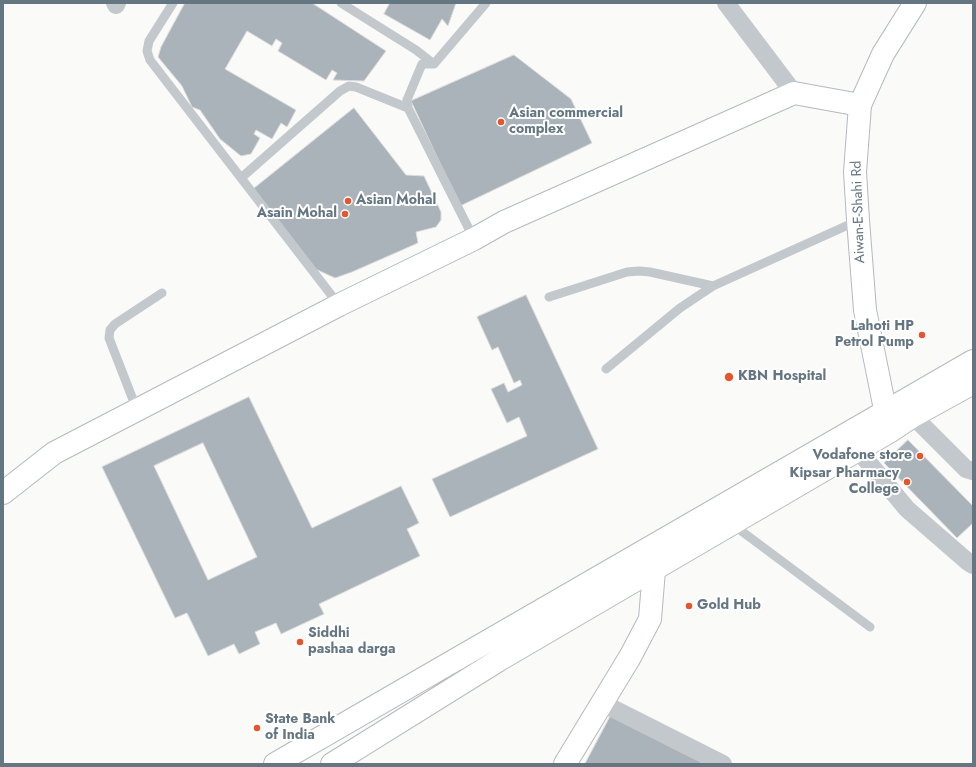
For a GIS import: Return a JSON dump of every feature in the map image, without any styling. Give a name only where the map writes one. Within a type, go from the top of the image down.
[{"type":"main road","name":"Aiwan-E-Shahi Rd","points":[[887,422],[865,310],[855,172],[860,105],[883,54],[914,3]]},
{"type":"main road","points":[[3,493],[54,453],[338,305],[512,219],[794,92],[860,105]]},
{"type":"main road","points":[[275,764],[887,422],[973,361]]},
{"type":"main road","points":[[332,764],[499,660],[858,450],[887,422],[913,416],[973,383]]},
{"type":"main road","points":[[565,764],[650,619],[654,570]]},
{"type":"street","points":[[726,3],[794,92]]},
{"type":"street","points":[[913,416],[966,469],[973,471]]},
{"type":"street","points":[[858,450],[907,509],[968,562],[973,564]]},
{"type":"street","points":[[602,703],[723,764]]},
{"type":"lane","points":[[173,3],[149,41],[147,51],[150,60],[338,305]]},
{"type":"lane","points":[[341,3],[416,50],[434,64]]},
{"type":"lane","points":[[474,239],[408,108],[407,100],[422,64],[434,64],[486,3]]},
{"type":"lane","points":[[241,178],[340,92],[349,86],[356,87],[408,108]]},
{"type":"lane","points":[[606,369],[680,308],[713,286],[858,220]]},
{"type":"lane","points":[[549,297],[628,272],[639,271],[650,272],[713,286]]},
{"type":"lane","points":[[137,410],[109,338],[110,330],[115,324],[162,293]]},
{"type":"lane","points":[[732,524],[870,627]]},
{"type":"building","points":[[185,3],[312,3],[386,51],[364,81],[333,80],[337,73],[332,70],[326,80],[278,51],[282,43],[276,39],[272,46],[247,31],[225,69],[296,110],[287,127],[281,123],[272,139],[256,130],[254,134],[260,138],[251,154],[241,156],[220,139],[200,110],[192,107],[182,86],[158,57],[161,47]]},
{"type":"building","points":[[390,3],[456,3],[448,26],[442,19],[430,40],[384,14]]},
{"type":"building","name":"Asian commercial complex","points":[[514,55],[571,99],[592,143],[460,206],[411,101]]},
{"type":"building","name":"Asian Mohal","points":[[354,108],[406,175],[424,176],[441,212],[441,220],[436,227],[416,232],[418,243],[335,278],[309,266],[252,190]]},
{"type":"building","points":[[526,295],[598,449],[450,517],[432,479],[527,436],[519,417],[507,423],[491,389],[504,383],[508,392],[522,385],[520,380],[514,383],[498,347],[492,350],[477,317]]},
{"type":"building","points":[[249,397],[312,528],[401,486],[419,523],[407,529],[420,556],[319,604],[324,614],[281,634],[276,623],[255,632],[260,644],[239,654],[234,644],[208,656],[187,613],[175,618],[102,467]],"holes":[[[203,443],[257,557],[208,580],[154,466]]]},
{"type":"building","name":"Vodafone store","points":[[908,440],[973,506],[973,523],[957,538],[884,463]]},
{"type":"building","points":[[612,713],[708,764],[585,764]]},
{"type":"place","name":"Asian commercial complex","points":[[501,122]]},
{"type":"place","name":"Asian Mohal","points":[[348,201]]},
{"type":"place","name":"Asain Mohal","points":[[345,214]]},
{"type":"place","name":"Lahoti HP Petrol Pump","points":[[922,335]]},
{"type":"place","name":"KBN Hospital","points":[[729,377]]},
{"type":"place","name":"Vodafone store","points":[[920,456]]},
{"type":"place","name":"Kipsar Pharmacy College","points":[[907,482]]},
{"type":"place","name":"Gold Hub","points":[[689,606]]},
{"type":"place","name":"Siddhi pashaa darga","points":[[300,642]]},
{"type":"place","name":"State Bank of India","points":[[257,728]]}]
